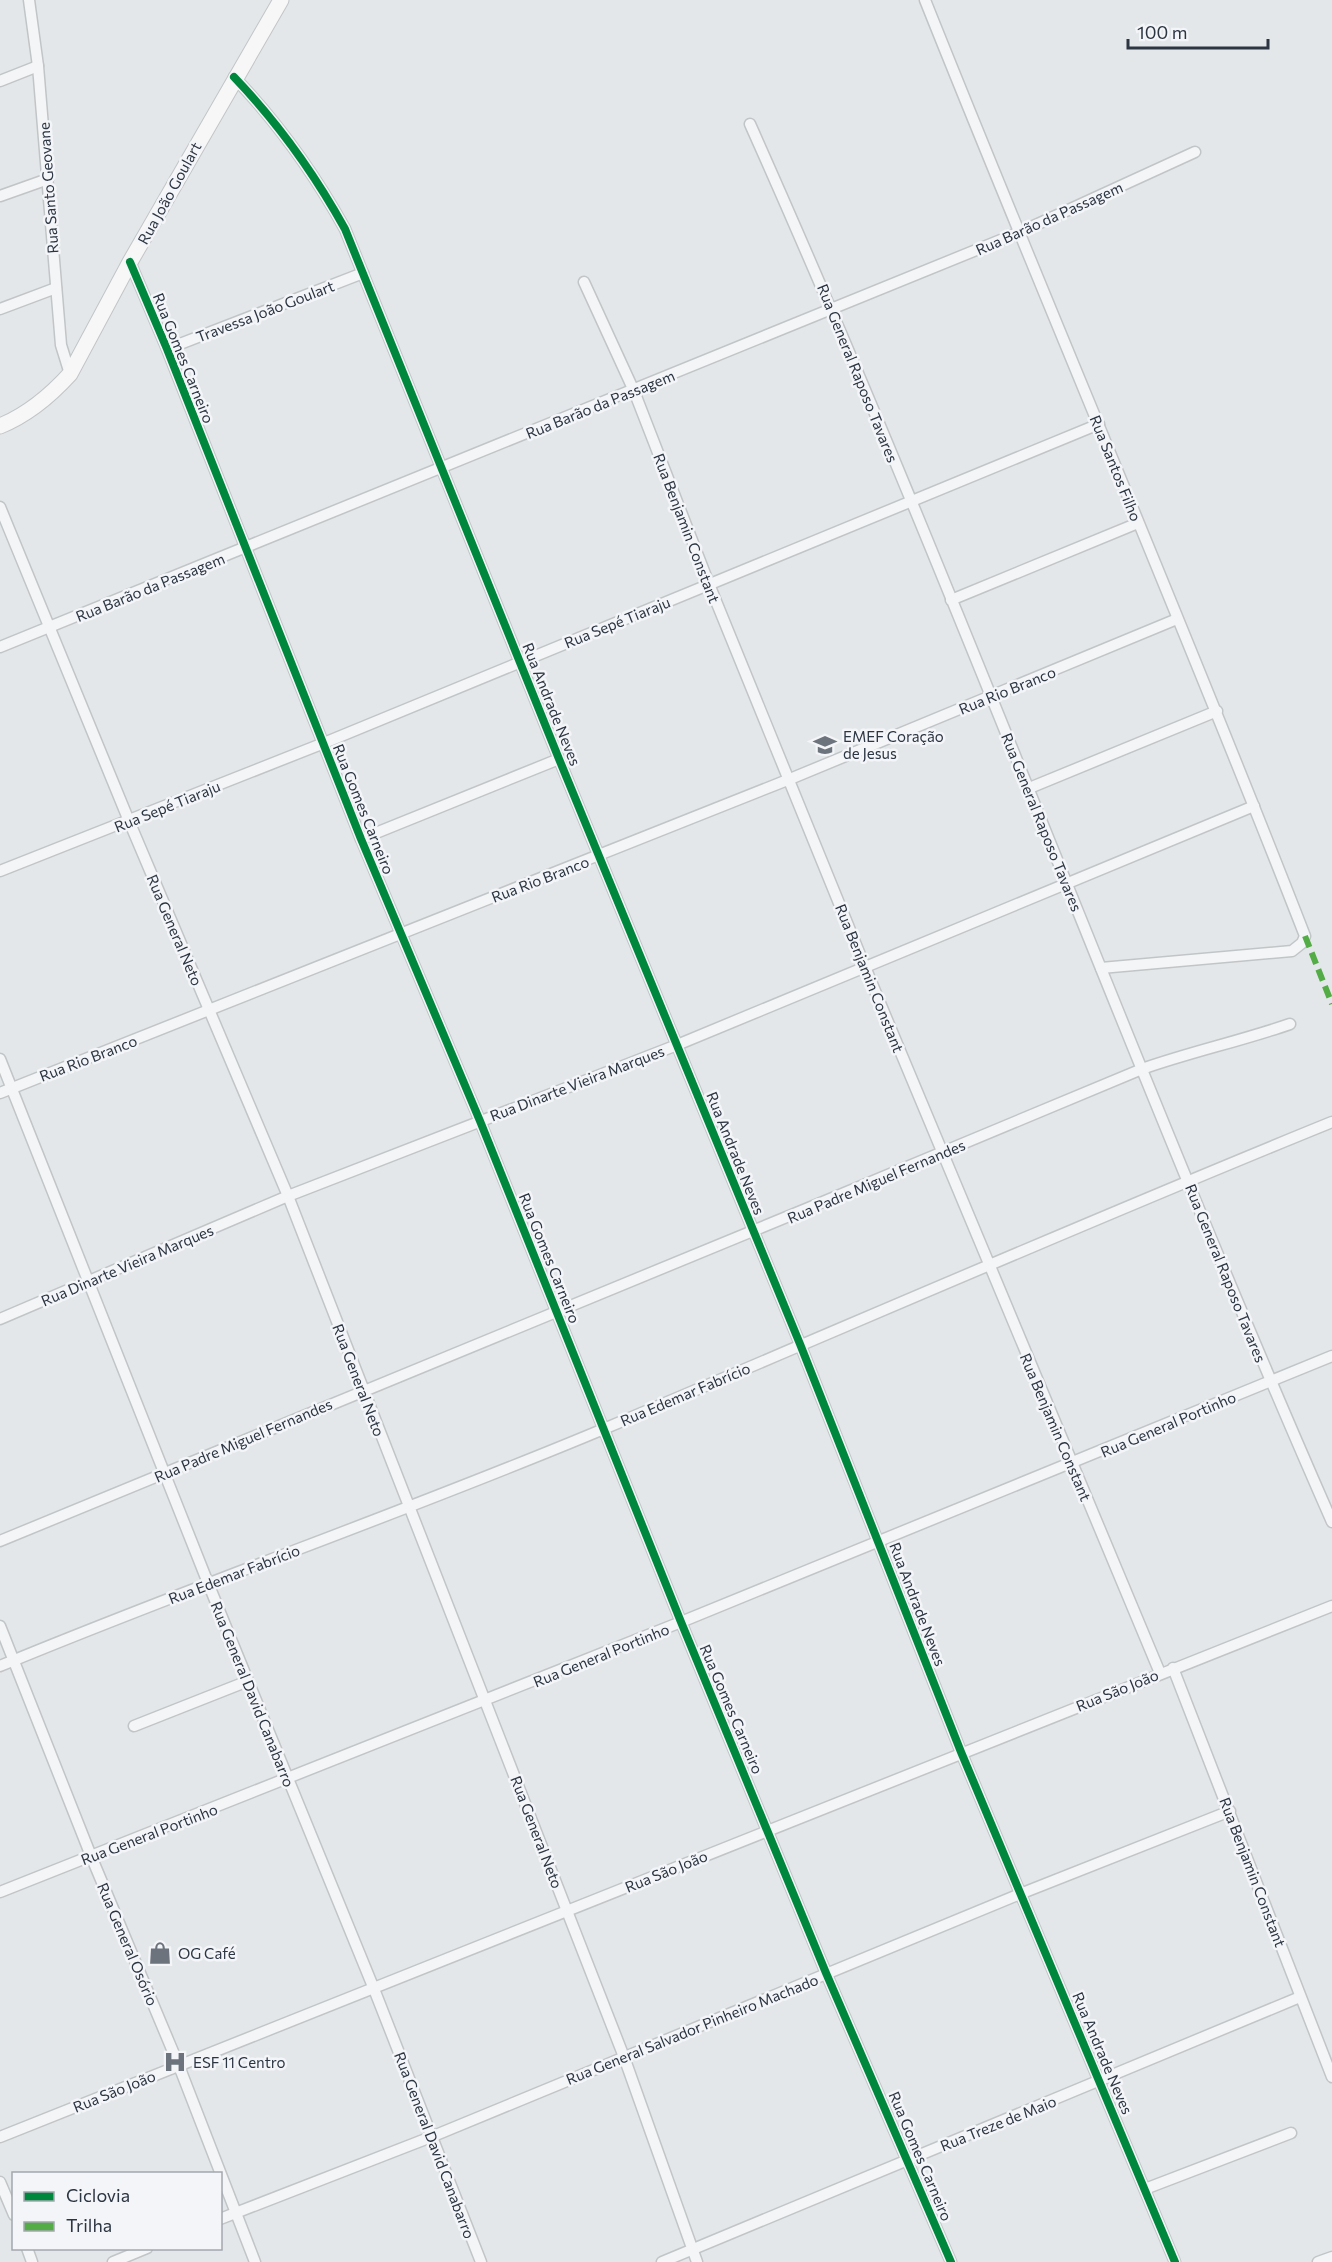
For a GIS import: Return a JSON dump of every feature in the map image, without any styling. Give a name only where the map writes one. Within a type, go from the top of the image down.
[{"type":"street","name":"Rua Santo Geovane","points":[[29,0],[38,66],[61,345],[70,374]]},
{"type":"street","name":"Rua João Goulart","points":[[0,426],[20,418],[57,389],[70,374],[234,77],[281,0]]},
{"type":"street","name":"Rua Santos Filho","points":[[925,0],[1018,233],[1217,711],[1305,936],[1302,944],[1292,951],[1101,968]]},
{"type":"street","points":[[0,81],[38,66]]},
{"type":"street","name":"Rua Andrade Neves","points":[[234,77],[288,138],[324,190],[345,229],[559,759],[800,1344],[961,1752],[1175,2262]]},
{"type":"street","name":"Rua General Raposo Tavares","points":[[750,124],[832,308],[1270,1382],[1332,1522]]},
{"type":"street","name":"Rua Barão da Passagem","points":[[0,647],[246,549],[1018,233],[1195,152]]},
{"type":"street","points":[[0,196],[48,178]]},
{"type":"street","name":"Rua Gomes Carneiro","points":[[130,262],[167,349],[361,839],[480,1121],[681,1622],[826,1973],[951,2262]]},
{"type":"street","name":"Travessa João Goulart","points":[[167,349],[363,273]]},
{"type":"street","name":"Rua Benjamin Constant","points":[[584,282],[634,391],[709,584],[865,967],[1160,1673]]},
{"type":"street","points":[[0,309],[56,288]]},
{"type":"street","name":"Rua Sepé Tiaraju","points":[[0,871],[324,743],[1099,424]]},
{"type":"street","name":"Rua General Neto","points":[[0,507],[129,821],[288,1196],[362,1391],[487,1700],[624,2057],[697,2262]]},
{"type":"street","points":[[951,600],[1138,523]]},
{"type":"street","name":"Rua Rio Branco","points":[[0,1093],[790,779],[1177,619]]},
{"type":"street","points":[[1027,789],[1217,711]]},
{"type":"street","points":[[361,839],[559,759]]},
{"type":"street","name":"Rua Dinarte Vieira Marques","points":[[0,1319],[288,1196],[677,1045],[1254,806]]},
{"type":"street","name":"Rua Padre Miguel Fernandes","points":[[0,1540],[557,1310],[754,1232],[1142,1069],[1182,1055],[1244,1040],[1290,1024]]},
{"type":"street","name":"Rua General David Canabarro","points":[[0,1059],[208,1583],[374,1989],[430,2137],[481,2262]]},
{"type":"street","name":"Rua Edemar Fabrício","points":[[0,1666],[208,1583],[410,1507],[605,1428],[1188,1180],[1332,1122]]},
{"type":"street","name":"Rua General Portinho","points":[[0,1892],[288,1780],[681,1622],[1332,1356]]},
{"type":"street","name":"Rua São João","points":[[0,2137],[1332,1606]]},
{"type":"street","name":"Rua General Osório","points":[[0,1626],[220,2172]]},
{"type":"street","name":"Rua Benjamin Constant","points":[[1173,1668],[1332,2077]]},
{"type":"street","points":[[134,1726],[248,1680]]},
{"type":"street","name":"Rua General Salvador Pinheiro Machado","points":[[222,2218],[430,2137],[826,1973],[1230,1811]]},
{"type":"street","name":"Rua Treze de Maio","points":[[662,2262],[1300,1997]]},
{"type":"street","points":[[1145,2189],[1291,2133]]},
{"type":"street","name":"Rua General Osório","points":[[222,2177],[255,2262]]},
{"type":"street","points":[[0,2182],[12,2211]]},
{"type":"street","points":[[113,2262],[142,2250]]},
{"type":"street","points":[[1318,2262],[1332,2257]]},
{"type":"marked path","points":[[1305,936],[1332,1004]]},
{"type":"cycle path","points":[[234,77],[266,112],[294,149],[321,188],[345,229],[559,759],[800,1344],[961,1752],[1175,2262]]},
{"type":"cycle path","points":[[130,262],[167,349],[361,839],[480,1121],[681,1622],[826,1973],[951,2262]]},
{"type":"place","name":"EMEF Coração de Jesus","points":[[825,745]]},
{"type":"place","name":"OG Café","points":[[160,1953]]},
{"type":"place","name":"ESF 11 Centro","points":[[175,2062]]}]
